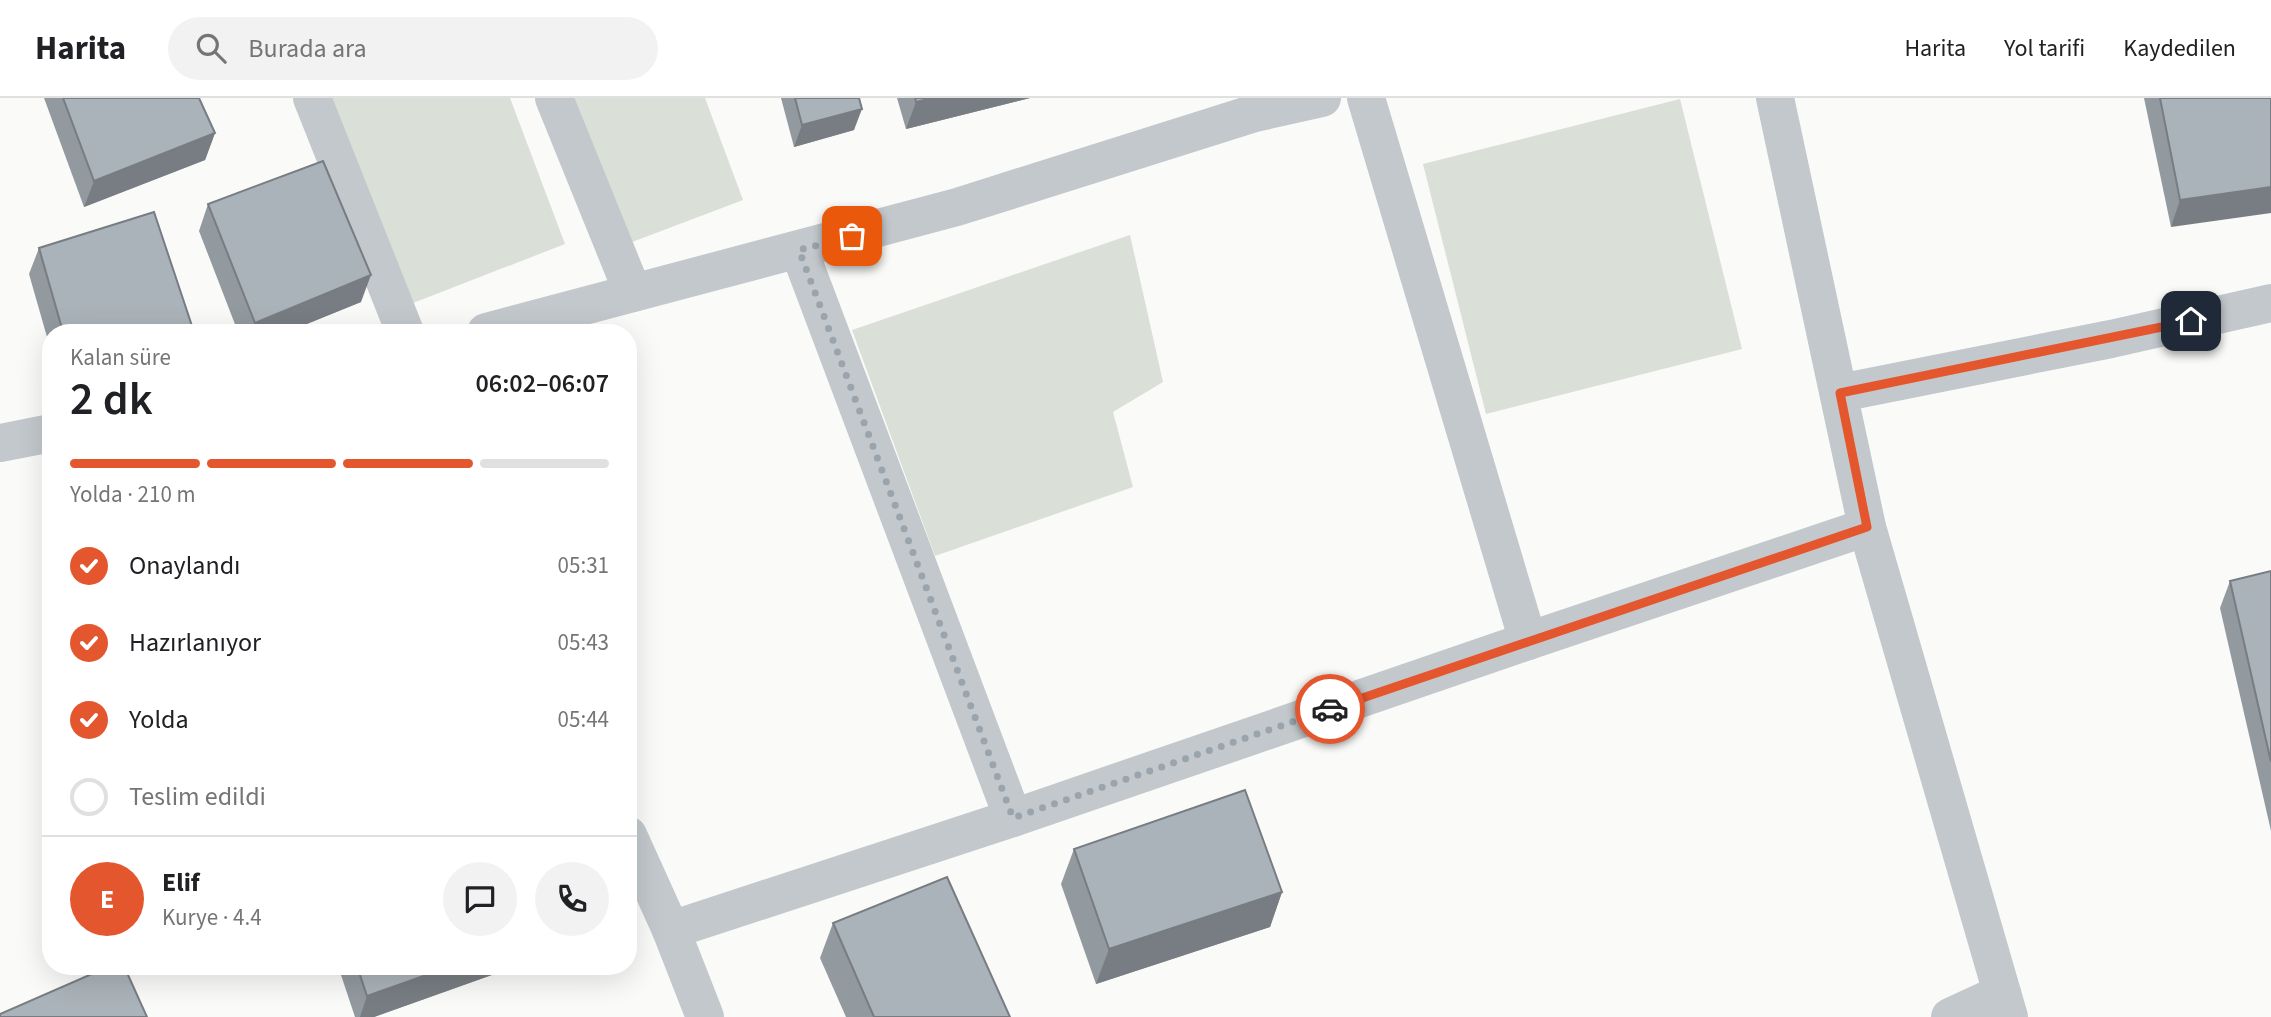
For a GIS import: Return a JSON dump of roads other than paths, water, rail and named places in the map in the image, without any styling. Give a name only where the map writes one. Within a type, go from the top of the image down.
[{"type":"street","points":[[312,98],[402,324]]},
{"type":"street","points":[[554,98],[633,293]]},
{"type":"street","points":[[516,324],[957,207],[1252,106],[1322,98]]},
{"type":"street","points":[[1366,98],[1528,641]]},
{"type":"street","points":[[1775,98],[1867,527],[2006,1005],[1950,1017]]},
{"type":"street","points":[[799,250],[1013,818]]},
{"type":"street","points":[[1840,393],[2271,303]]},
{"type":"street","points":[[0,443],[42,435]]},
{"type":"street","points":[[671,930],[1013,818],[1867,527]]},
{"type":"street","points":[[637,855],[671,930],[705,1017]]}]
